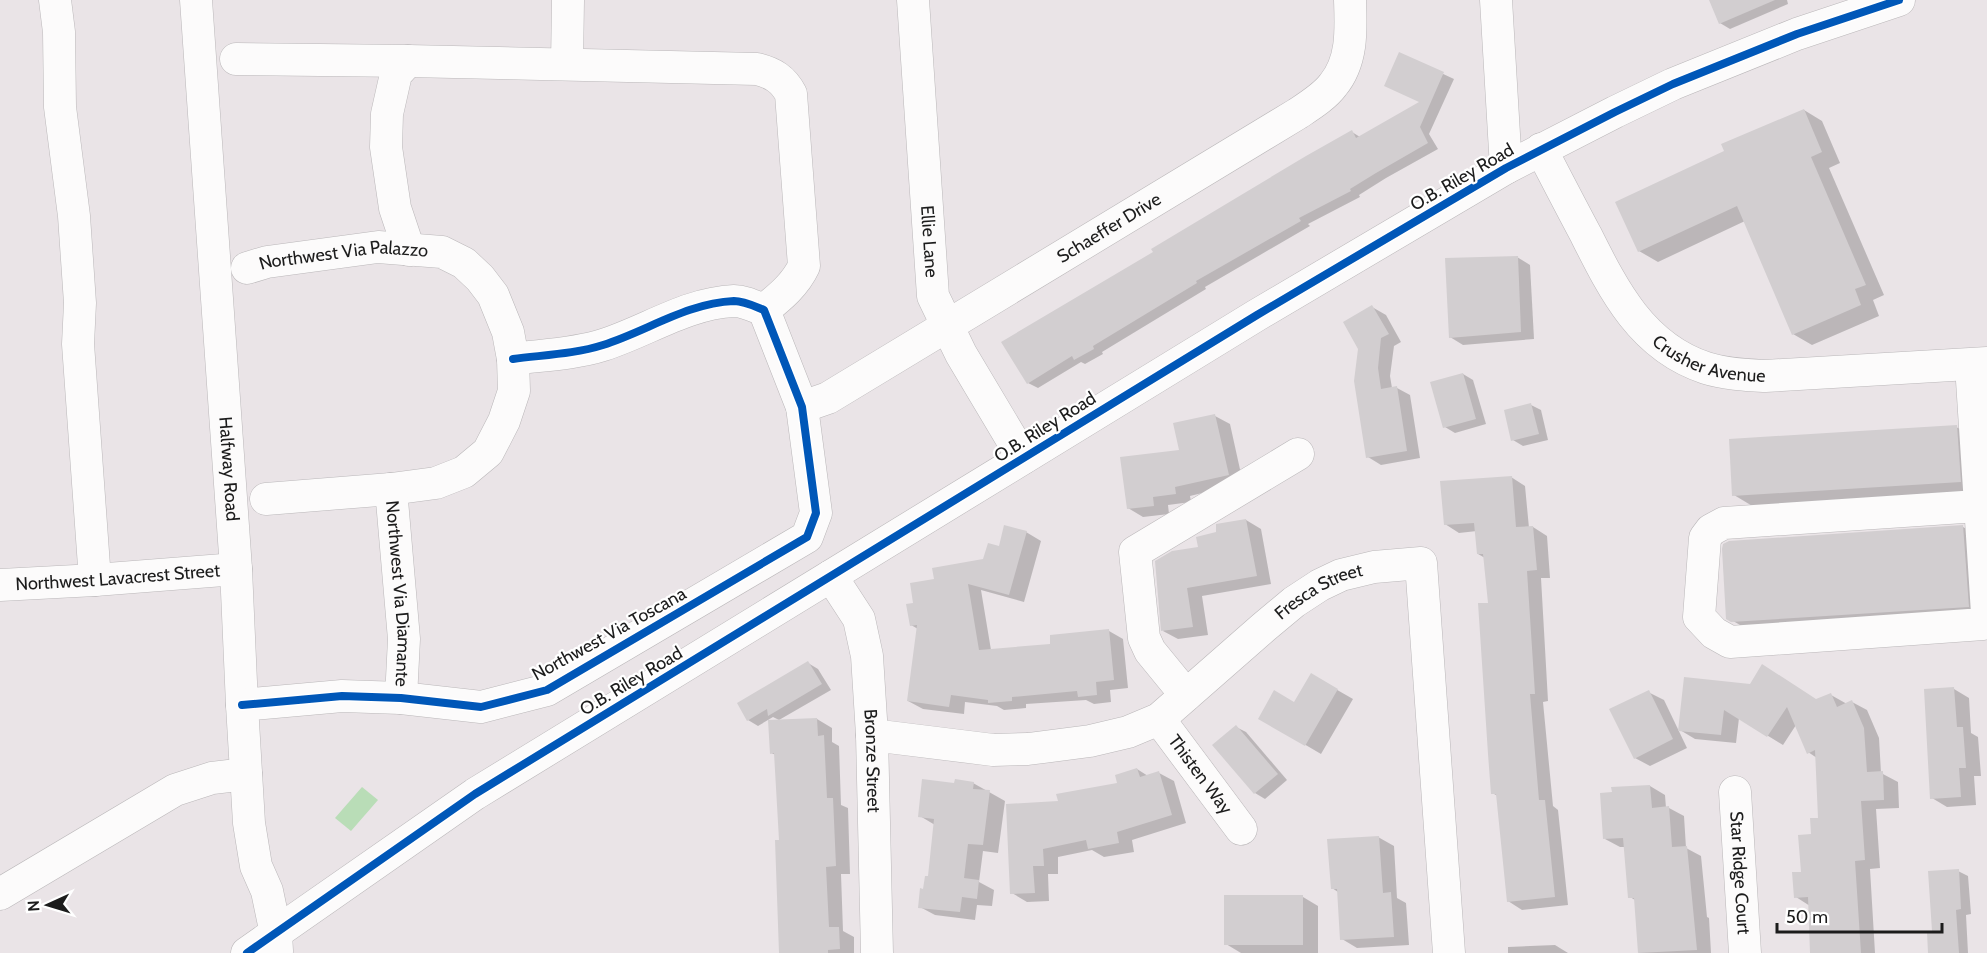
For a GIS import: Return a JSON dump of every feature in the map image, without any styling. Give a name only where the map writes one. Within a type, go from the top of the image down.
[{"type":"street","points":[[55,0],[60,32],[60,107],[77,259],[80,303],[78,344],[95,580]]},
{"type":"street","name":"Halfway Road","points":[[196,0],[236,569],[249,823],[256,866],[267,891],[276,943]]},
{"type":"street","points":[[567,64],[568,0]]},
{"type":"street","name":"Ellie Lane","points":[[913,0],[933,296],[961,354],[1023,458]]},
{"type":"street","name":"Schaeffer Drive","points":[[802,407],[828,398],[1316,101],[1334,85],[1347,61],[1351,29],[1350,0]]},
{"type":"street","points":[[1496,0],[1506,168]]},
{"type":"street","name":"O.B. Riley Road","points":[[247,953],[276,943],[475,794],[1257,315],[1506,168],[1684,80],[1797,34],[1899,0]]},
{"type":"street","points":[[236,59],[757,69],[771,73],[785,82],[791,94],[804,266],[799,277],[789,289],[764,310],[735,301],[708,306],[680,314],[602,345],[513,359]]},
{"type":"street","points":[[408,61],[396,74],[387,114],[386,147],[395,208],[409,250]]},
{"type":"street","name":"Crusher Avenue","points":[[1541,149],[1611,284],[1628,312],[1650,334],[1676,354],[1705,368],[1732,374],[1765,376],[1979,364]]},
{"type":"street","name":"Northwest Via Palazzo","points":[[247,268],[267,262],[378,248],[442,252],[464,264],[480,278],[493,295],[508,332],[513,359],[514,391],[504,421],[488,452],[464,472],[436,483],[266,499]]},
{"type":"street","name":"Northwest Via Toscana","points":[[242,705],[342,696],[401,698],[481,707],[547,690],[807,537],[816,513],[802,407],[764,310]]},
{"type":"street","points":[[1978,506],[1724,523],[1711,530],[1705,538],[1699,617],[1714,633],[1730,642],[1983,624],[1987,613],[1978,506],[1979,364]]},
{"type":"street","points":[[1186,695],[1150,651],[1144,638],[1135,552],[1298,454]]},
{"type":"street","name":"Northwest Via Diamante","points":[[391,489],[404,639],[401,698]]},
{"type":"street","name":"Fresca Street","points":[[872,735],[993,750],[1028,749],[1090,741],[1128,732],[1159,719],[1294,602],[1320,585],[1341,574],[1374,567],[1422,563],[1449,953]]},
{"type":"street","name":"Northwest Lavacrest Street","points":[[0,585],[236,569]]},
{"type":"street","name":"Bronze Street","points":[[831,576],[859,619],[867,656],[872,735],[877,953]]},
{"type":"street","name":"Thisten Way","points":[[1159,719],[1241,829]]},
{"type":"street","points":[[0,894],[175,790],[212,778],[246,774]]},
{"type":"street","name":"Star Ridge Court","points":[[1735,792],[1745,953]]},
{"type":"shaded area","points":[[362,787],[378,800],[351,831],[335,818]]},
{"type":"building","points":[[1709,0],[1775,0],[1719,24]]},
{"type":"building","points":[[1399,52],[1444,72],[1420,127],[1428,143],[1350,189],[1351,191],[1299,218],[1301,221],[1196,281],[1197,283],[1093,346],[1094,349],[1074,360],[1072,356],[1027,384],[1001,342],[1153,252],[1151,249],[1306,156],[1352,130],[1356,138],[1419,102],[1384,86]]},
{"type":"building","points":[[1804,109],[1822,152],[1811,157],[1866,285],[1855,289],[1861,305],[1792,335],[1737,206],[1638,252],[1615,202],[1724,151],[1721,144]]},
{"type":"building","points":[[1518,256],[1521,332],[1449,338],[1445,258]]},
{"type":"building","points":[[1372,305],[1389,334],[1381,338],[1378,368],[1381,389],[1397,386],[1407,451],[1366,458],[1354,381],[1358,349],[1343,322]]},
{"type":"building","points":[[1463,373],[1476,419],[1443,428],[1430,382]]},
{"type":"building","points":[[1531,403],[1539,434],[1511,441],[1504,410]]},
{"type":"building","points":[[1215,414],[1229,475],[1175,487],[1176,494],[1153,497],[1154,506],[1127,509],[1120,457],[1179,450],[1173,423]]},
{"type":"building","points":[[1957,425],[1961,482],[1732,496],[1729,439]]},
{"type":"building","points":[[1512,476],[1516,527],[1533,526],[1537,570],[1527,571],[1535,694],[1530,694],[1539,800],[1545,800],[1555,897],[1507,902],[1496,794],[1491,794],[1488,754],[1478,603],[1488,603],[1483,554],[1477,554],[1474,523],[1444,525],[1440,481]]},
{"type":"building","points":[[1246,519],[1257,576],[1187,588],[1193,627],[1161,631],[1155,561],[1172,551],[1198,547],[1196,537],[1216,532],[1216,524]]},
{"type":"building","points":[[1004,525],[1027,531],[1009,595],[968,584],[979,650],[1050,644],[1050,635],[1109,629],[1114,680],[1096,682],[1097,695],[1078,697],[1077,691],[1012,697],[1012,701],[988,703],[988,700],[951,695],[949,707],[907,701],[917,625],[910,626],[906,604],[913,603],[910,583],[934,579],[932,568],[983,559],[988,543],[999,546]]},
{"type":"building","points":[[1963,525],[1969,607],[1731,622],[1726,619],[1722,549],[1723,544],[1729,541]]},
{"type":"building","points":[[808,661],[822,684],[768,716],[767,709],[747,721],[737,703]]},
{"type":"building","points":[[1762,664],[1816,699],[1831,693],[1837,707],[1852,700],[1864,728],[1867,772],[1883,771],[1884,800],[1861,801],[1865,860],[1855,861],[1861,953],[1810,953],[1808,897],[1794,898],[1792,872],[1801,872],[1798,835],[1811,834],[1810,818],[1818,818],[1815,750],[1807,754],[1787,707],[1767,737],[1724,710],[1721,735],[1678,731],[1684,677],[1750,684]]},
{"type":"building","points":[[1311,673],[1338,689],[1305,746],[1258,719],[1274,690],[1294,702]]},
{"type":"building","points":[[1954,687],[1957,727],[1963,727],[1966,768],[1959,768],[1961,797],[1930,799],[1924,689]]},
{"type":"building","points":[[1649,690],[1673,739],[1634,759],[1609,709]]},
{"type":"building","points":[[817,718],[818,736],[824,735],[827,798],[833,798],[836,866],[826,867],[829,927],[839,927],[840,949],[828,950],[828,953],[779,953],[775,840],[779,840],[774,753],[770,754],[768,720]]},
{"type":"building","points":[[1236,725],[1278,774],[1254,794],[1212,745]]},
{"type":"building","points":[[1137,768],[1140,777],[1159,771],[1172,815],[1117,832],[1119,843],[1088,849],[1086,840],[1043,849],[1044,866],[1033,866],[1035,893],[1010,894],[1006,804],[1058,801],[1056,794],[1117,783],[1115,775]]},
{"type":"building","points":[[922,779],[954,783],[955,779],[974,782],[973,789],[990,790],[983,845],[968,844],[964,878],[979,880],[977,899],[962,897],[960,912],[918,908],[920,888],[923,889],[925,876],[928,876],[934,819],[918,817]]},
{"type":"building","points":[[1650,785],[1652,808],[1669,806],[1672,847],[1687,846],[1697,950],[1638,953],[1634,898],[1628,898],[1623,838],[1603,839],[1600,793],[1612,792],[1611,787]]},
{"type":"building","points":[[1379,836],[1383,893],[1391,892],[1394,937],[1340,940],[1337,889],[1331,889],[1327,839]]},
{"type":"building","points":[[1959,869],[1961,909],[1956,910],[1959,953],[1928,953],[1927,932],[1932,931],[1928,871]]},
{"type":"building","points":[[1224,895],[1303,895],[1303,945],[1224,945]]},
{"type":"cycle path","points":[[247,953],[475,794],[1257,315],[1506,168],[1673,84],[1797,34],[1899,0]]},
{"type":"cycle path","points":[[242,705],[342,696],[401,698],[481,707],[547,690],[807,537],[816,513],[802,407],[764,310],[738,301],[717,303],[683,312],[603,345],[570,352],[513,359]]}]
